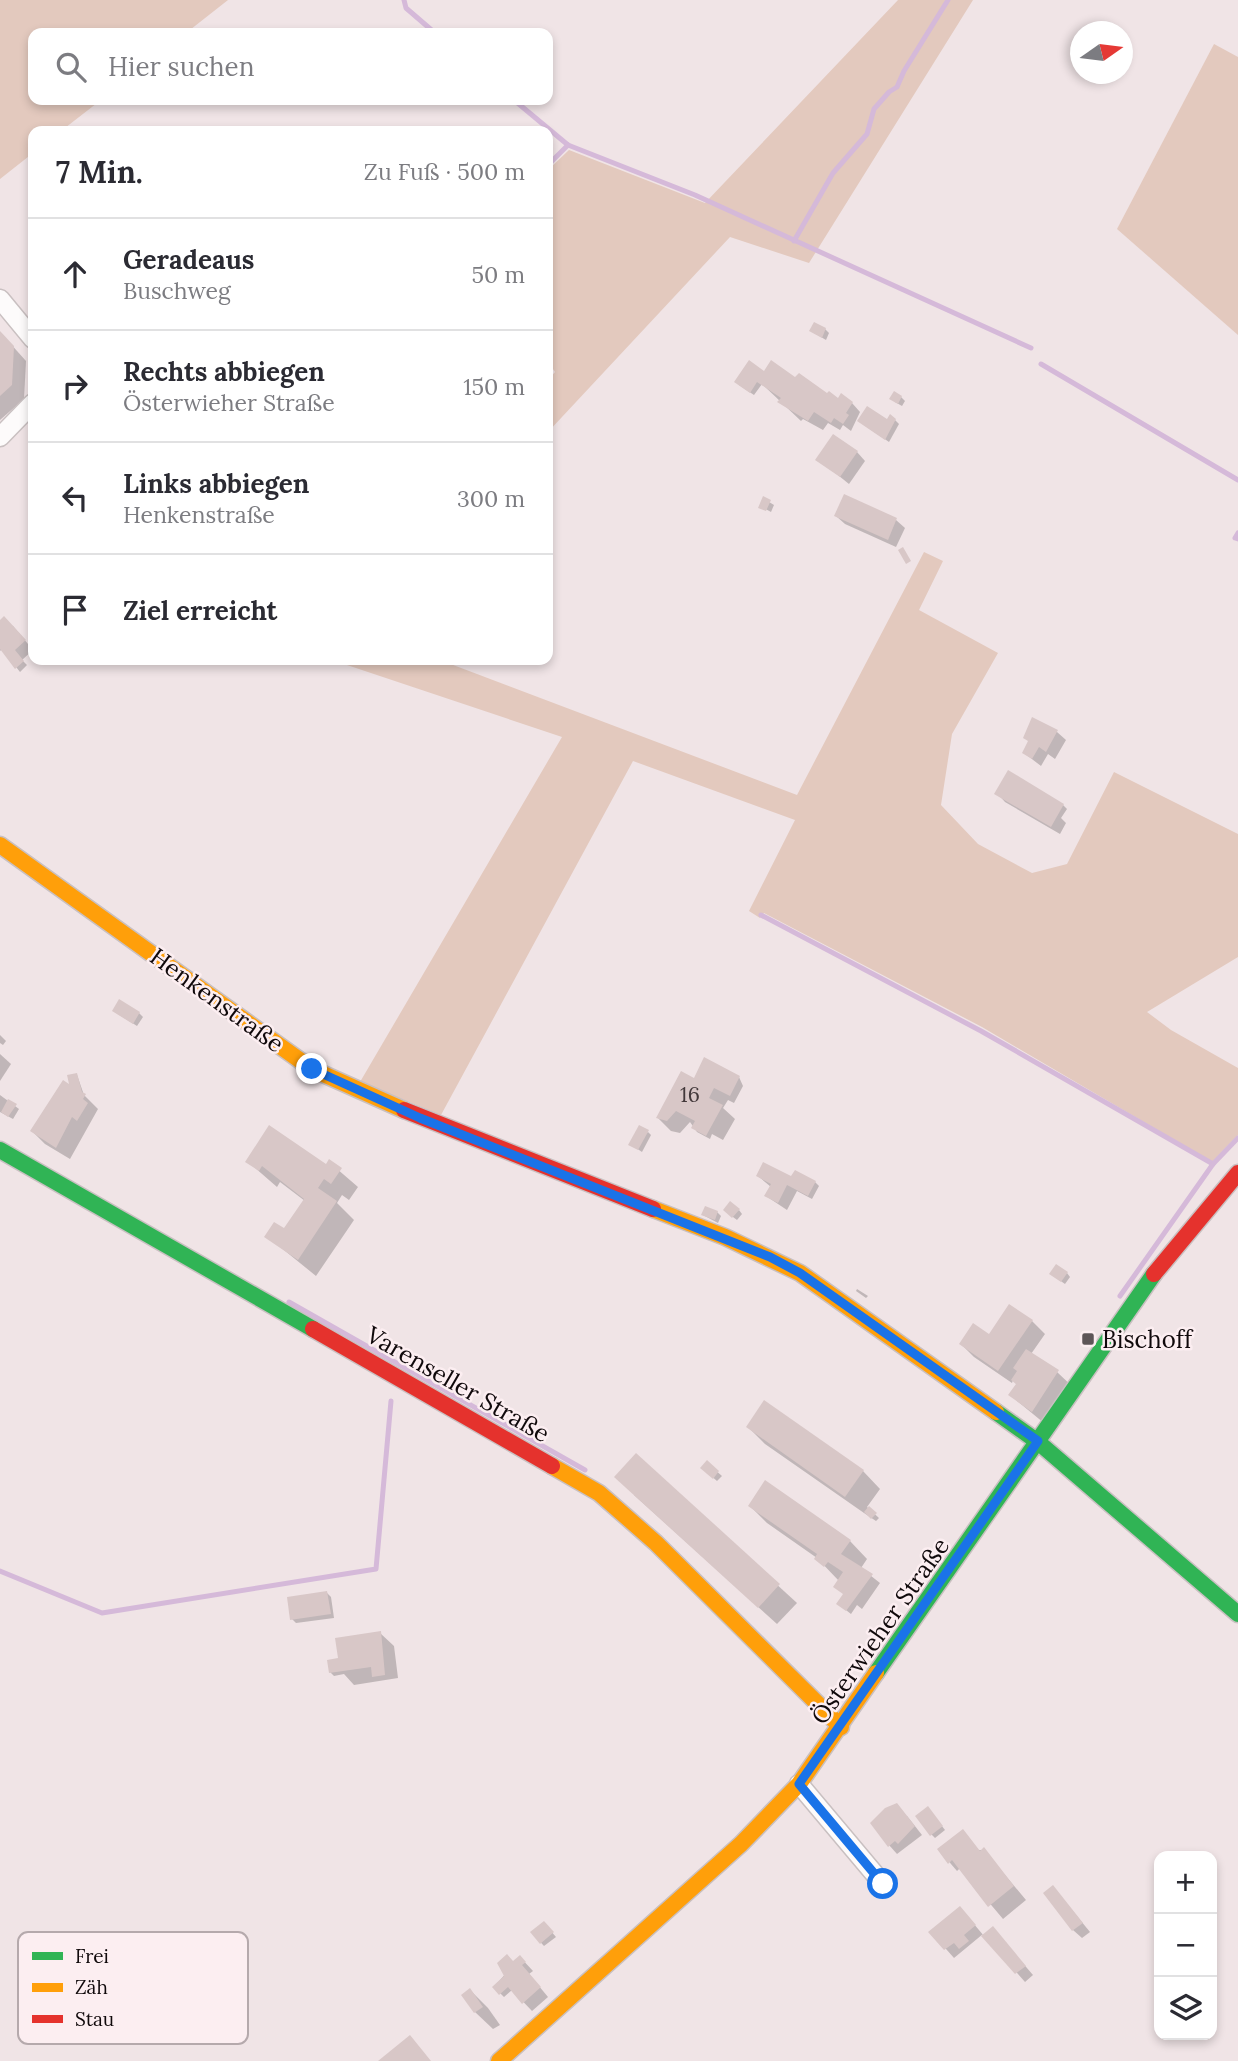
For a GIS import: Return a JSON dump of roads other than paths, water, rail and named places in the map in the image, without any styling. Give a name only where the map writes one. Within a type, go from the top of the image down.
[{"type":"street","points":[[0,299],[28,333]]},
{"type":"street","points":[[0,437],[28,408]]},
{"type":"street","name":"Henkenstraße","points":[[0,845],[312,1069],[420,1118],[770,1257],[854,1311],[1038,1441],[1238,1614]]},
{"type":"street","name":"Varenseller Straße","points":[[0,1150],[599,1493],[656,1543],[841,1727]]},
{"type":"street","name":"Österwieher Straße","points":[[499,2061],[741,1844],[799,1784],[1170,1252],[1238,1173]]},
{"type":"street","points":[[799,1784],[883,1884]]},
{"type":"waterway","points":[[404,0],[406,8],[429,28]]},
{"type":"waterway","points":[[794,241],[833,173],[867,134],[874,109],[897,87],[948,0]]},
{"type":"waterway","points":[[520,105],[545,126]]},
{"type":"waterway","points":[[553,132],[568,145],[695,195],[1031,348]]},
{"type":"waterway","points":[[553,160],[568,145]]},
{"type":"waterway","points":[[1041,364],[1238,480]]},
{"type":"waterway","points":[[1238,533],[1235,538],[1238,539]]},
{"type":"waterway","points":[[761,915],[981,1031],[1213,1164]]},
{"type":"waterway","points":[[1120,1296],[1213,1164],[1238,1138]]},
{"type":"waterway","points":[[289,1302],[585,1470]]},
{"type":"waterway","points":[[0,1571],[102,1613],[376,1569],[391,1401]]},
{"type":"place","name":"Bischoff","points":[[1088,1339]]}]
